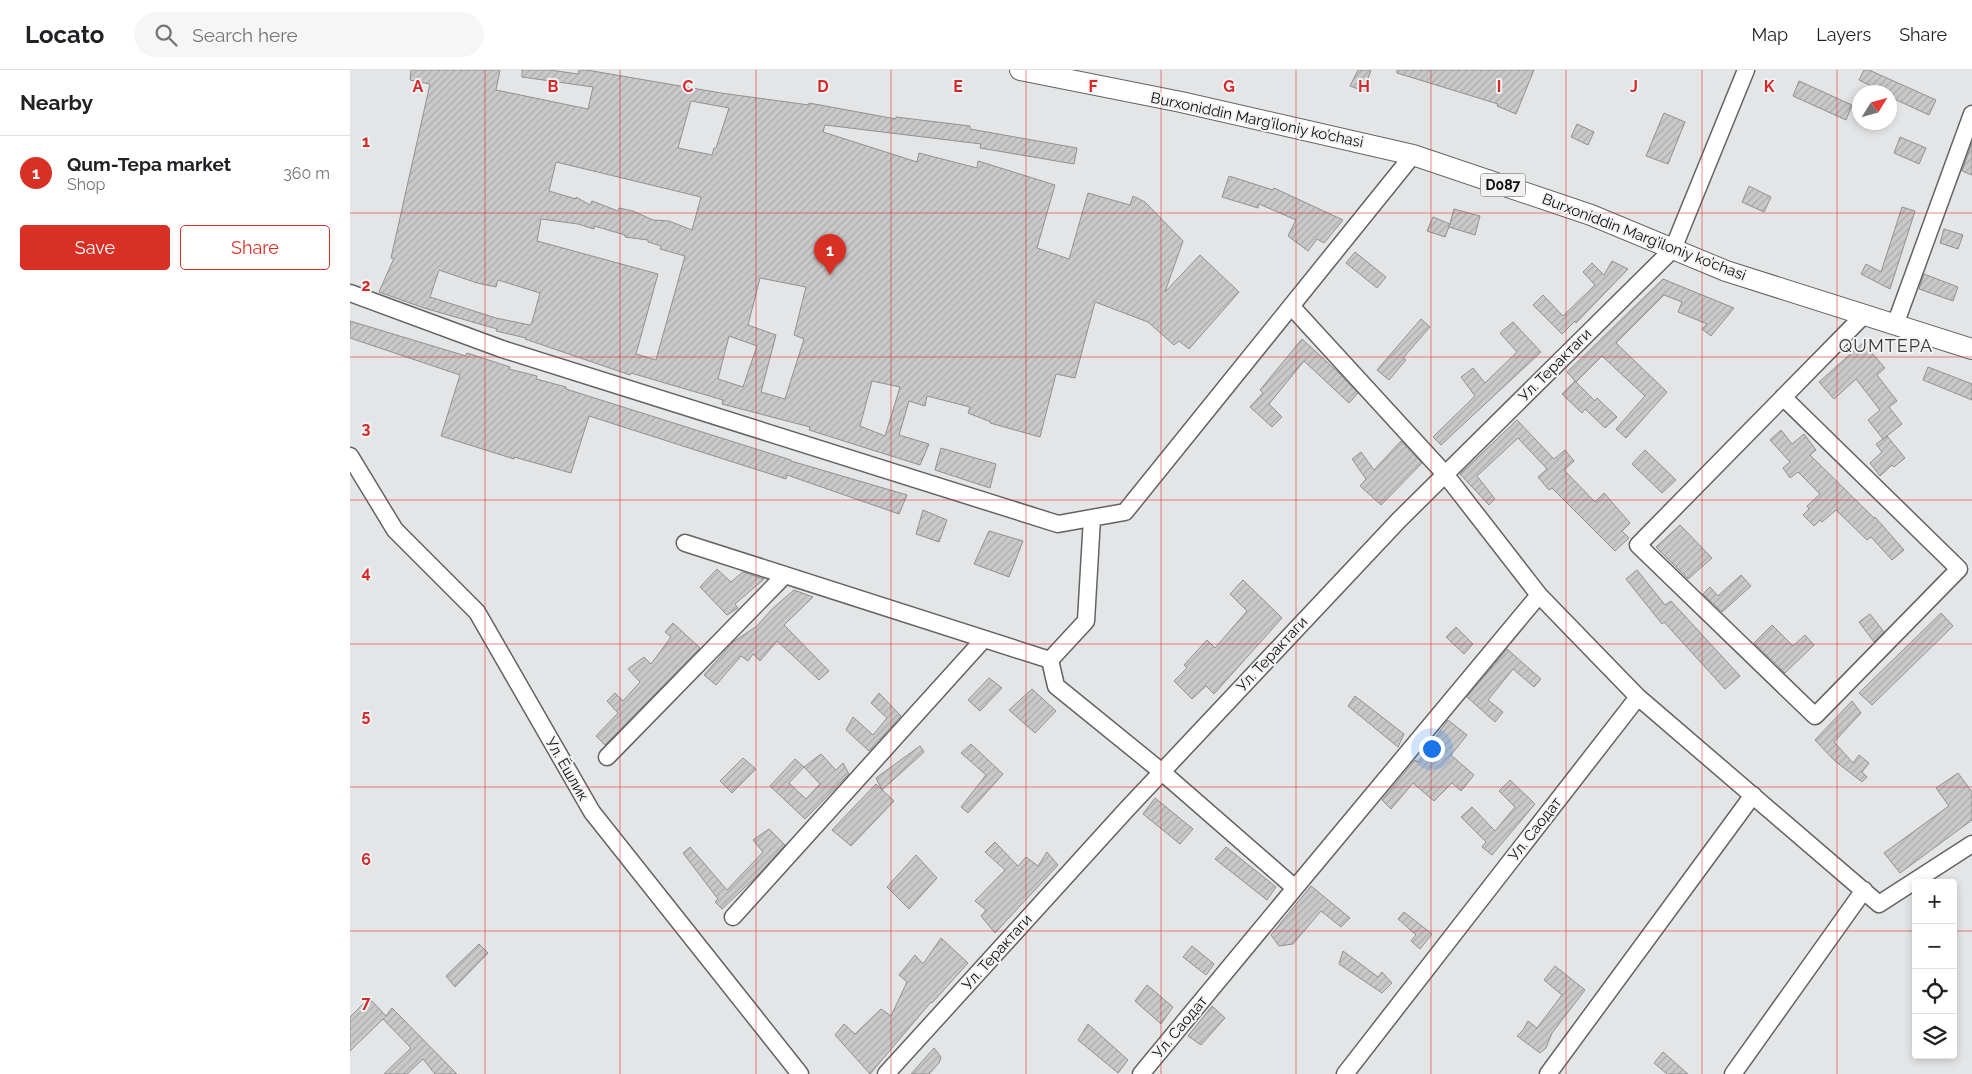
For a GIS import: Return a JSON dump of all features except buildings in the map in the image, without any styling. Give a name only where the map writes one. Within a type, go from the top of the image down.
[{"type":"main road","name":"Burxoniddin Marg’iloniy ko’chasi","points":[[1020,70],[1181,102],[1414,155],[1592,215],[1726,271],[1972,349]]},
{"type":"street","points":[[1673,248],[1746,70]]},
{"type":"street","points":[[1895,325],[1972,114]]},
{"type":"street","points":[[350,293],[502,350],[1058,524],[1124,512],[1414,155]]},
{"type":"street","name":"Ул. Терактаги","points":[[886,1074],[1162,772],[1398,520],[1673,248]]},
{"type":"street","points":[[1291,306],[1445,474],[1539,595],[1638,697],[1879,904],[1972,844]]},
{"type":"street","points":[[1783,397],[1959,569],[1814,716],[1638,545],[1783,397],[1864,315]]},
{"type":"street","name":"Ул. Ёшлик","points":[[350,456],[395,530],[478,612],[592,812],[800,1074]]},
{"type":"street","points":[[1050,660],[1086,621],[1092,518]]},
{"type":"street","points":[[685,543],[1050,660]]},
{"type":"street","points":[[608,757],[785,575]]},
{"type":"street","name":"Ул. Саодат","points":[[1141,1074],[1539,595]]},
{"type":"street","points":[[733,917],[984,639]]},
{"type":"street","points":[[1050,660],[1056,686],[1162,772],[1295,888]]},
{"type":"street","name":"Ул. Саодат","points":[[1345,1074],[1638,697]]},
{"type":"street","points":[[1548,1074],[1752,795]]},
{"type":"street","points":[[1733,1074],[1864,890]]},
{"type":"place","name":"Qum-Tepa market","points":[[830,275]]},
{"type":"district","name":"QUMTEPA","points":[[1886,346]]}]
